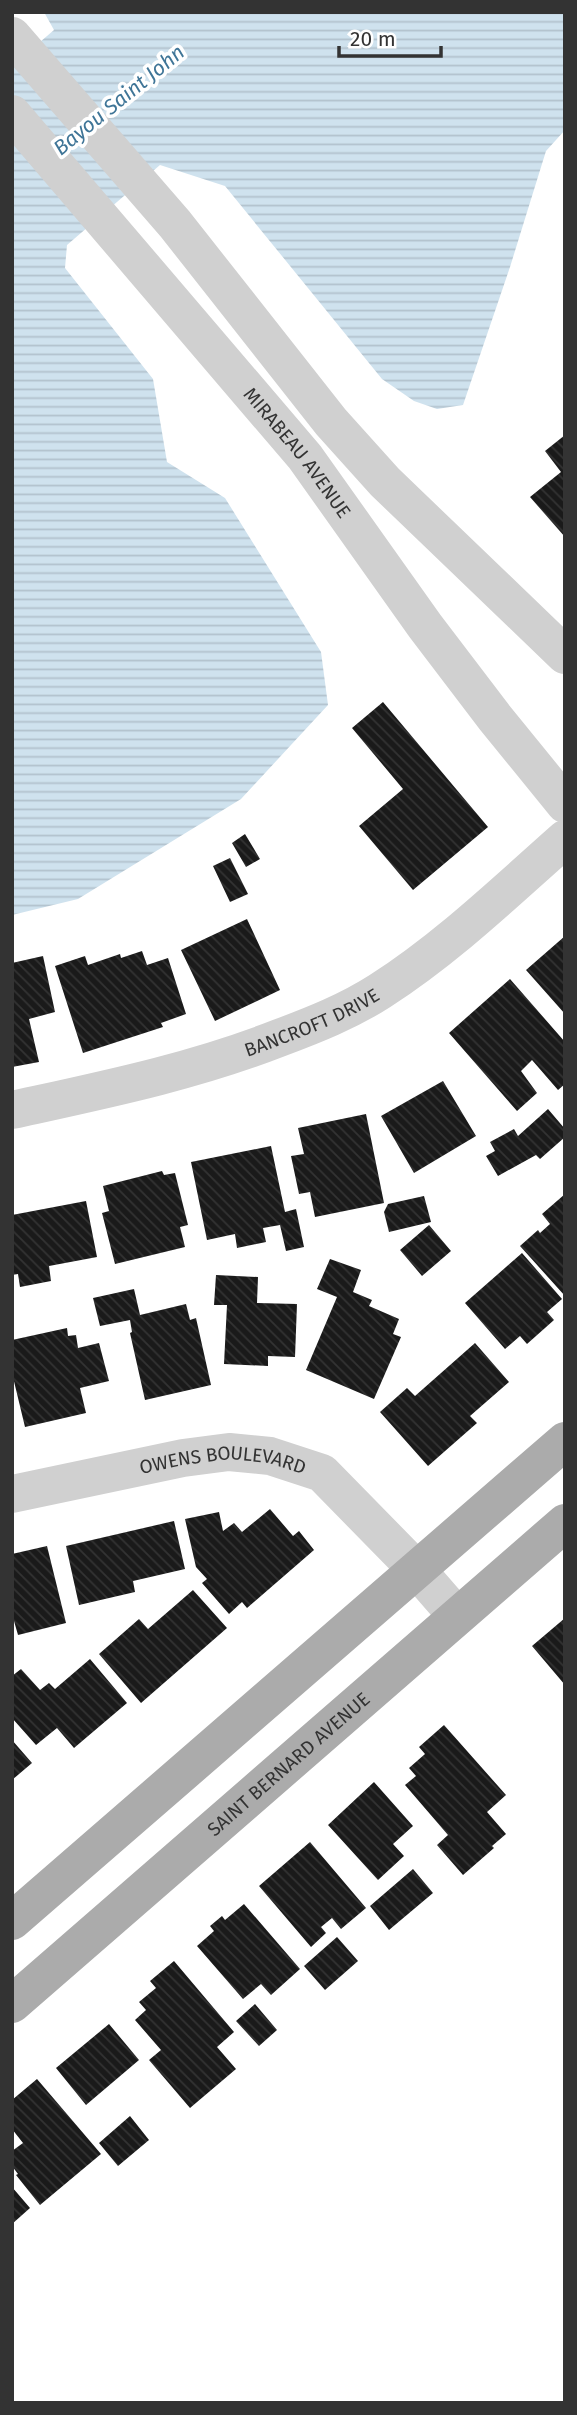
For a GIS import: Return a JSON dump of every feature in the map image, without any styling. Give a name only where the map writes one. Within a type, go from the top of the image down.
[{"type":"main road","points":[[12,1921],[565,1441]]},
{"type":"main road","name":"SAINT BERNARD AVENUE","points":[[12,2004],[565,1523]]},
{"type":"street","points":[[12,36],[175,224],[331,422],[385,481],[565,655]]},
{"type":"street","name":"MIRABEAU AVENUE","points":[[12,114],[305,457],[425,625],[495,718],[565,804]]},
{"type":"street","name":"BANCROFT DRIVE","points":[[12,1110],[209,1063],[323,1022],[379,992],[443,946],[565,839]]},
{"type":"street","name":"OWENS BOULEVARD","points":[[12,1494],[183,1458],[229,1452],[270,1456],[322,1473],[417,1570],[457,1616]]},
{"type":"water","name":"Bayou Saint John","points":[[44,12],[565,12],[565,130],[546,151],[463,405],[437,409],[414,401],[382,379],[225,186],[160,165],[67,245],[65,268],[153,379],[167,462],[225,498],[321,652],[328,705],[241,799],[78,899],[12,915],[12,66],[54,30]]},
{"type":"building","points":[[565,435],[565,537],[530,497],[561,472],[545,451]]},
{"type":"building","points":[[383,702],[488,827],[413,890],[359,826],[403,789],[352,728]]},
{"type":"building","points":[[245,834],[260,859],[246,867],[232,843]]},
{"type":"building","points":[[230,858],[248,894],[230,902],[213,866]]},
{"type":"building","points":[[247,919],[280,990],[215,1021],[181,950]]},
{"type":"building","points":[[565,936],[565,1014],[526,970]]},
{"type":"building","points":[[142,951],[147,965],[168,958],[186,1014],[161,1023],[163,1027],[83,1053],[55,966],[85,956],[88,965],[120,954],[121,958]]},
{"type":"building","points":[[43,956],[55,1012],[29,1019],[39,1062],[12,1067],[12,963]]},
{"type":"building","points":[[510,979],[565,1042],[565,1084],[558,1090],[532,1060],[521,1071],[537,1093],[517,1111],[449,1033]]},
{"type":"building","points":[[443,1081],[476,1136],[414,1173],[381,1116]]},
{"type":"building","points":[[548,1109],[565,1129],[565,1137],[540,1159],[536,1155],[498,1176],[486,1156],[495,1151],[490,1142],[514,1129],[518,1136]]},
{"type":"building","points":[[366,1114],[384,1203],[315,1217],[310,1192],[299,1194],[291,1156],[304,1154],[298,1128]]},
{"type":"building","points":[[271,1146],[285,1212],[296,1209],[304,1247],[286,1251],[280,1225],[263,1228],[266,1242],[237,1248],[235,1234],[207,1240],[191,1162]]},
{"type":"building","points":[[162,1171],[164,1175],[175,1173],[188,1225],[180,1227],[185,1247],[115,1264],[102,1213],[109,1211],[103,1186]]},
{"type":"building","points":[[565,1194],[565,1296],[520,1246],[538,1230],[540,1233],[550,1224],[542,1214]]},
{"type":"building","points":[[424,1196],[431,1222],[389,1232],[384,1212],[388,1204]]},
{"type":"building","points":[[86,1201],[97,1257],[49,1266],[51,1281],[20,1287],[18,1274],[12,1275],[12,1215]]},
{"type":"building","points":[[429,1225],[451,1251],[422,1276],[400,1250]]},
{"type":"building","points":[[522,1253],[562,1299],[547,1312],[554,1320],[527,1344],[520,1336],[505,1349],[465,1303]]},
{"type":"building","points":[[330,1259],[361,1270],[353,1292],[372,1300],[369,1306],[399,1319],[393,1334],[401,1337],[374,1399],[306,1370],[337,1297],[317,1289]]},
{"type":"building","points":[[216,1275],[258,1277],[257,1303],[297,1304],[295,1357],[268,1356],[268,1366],[224,1364],[227,1305],[214,1305]]},
{"type":"building","points":[[134,1289],[140,1315],[186,1304],[190,1320],[196,1318],[211,1385],[145,1400],[130,1333],[130,1320],[100,1326],[93,1298]]},
{"type":"building","points":[[67,1328],[68,1336],[76,1335],[78,1348],[99,1343],[109,1381],[80,1388],[86,1413],[25,1427],[12,1373],[12,1340]]},
{"type":"building","points":[[475,1343],[509,1382],[470,1416],[477,1423],[428,1466],[380,1412],[407,1388],[415,1396]]},
{"type":"building","points":[[270,1509],[293,1536],[299,1531],[314,1550],[247,1608],[242,1602],[229,1614],[202,1583],[207,1579],[196,1567],[185,1519],[219,1512],[223,1531],[234,1523],[242,1532]]},
{"type":"building","points":[[174,1521],[185,1569],[133,1581],[135,1592],[79,1605],[66,1546]]},
{"type":"building","points":[[47,1546],[66,1623],[18,1635],[14,1621],[12,1622],[12,1554]]},
{"type":"building","points":[[193,1590],[227,1628],[141,1703],[99,1654],[139,1619],[148,1629]]},
{"type":"building","points":[[565,1618],[565,1685],[532,1646]]},
{"type":"building","points":[[90,1659],[127,1703],[74,1748],[57,1728],[36,1745],[12,1718],[12,1676],[21,1669],[40,1690],[49,1683],[55,1689]]},
{"type":"building","points":[[444,1725],[506,1795],[487,1812],[506,1834],[463,1875],[437,1845],[448,1835],[405,1785],[416,1776],[409,1768],[425,1754],[419,1747]]},
{"type":"building","points":[[12,1740],[32,1763],[12,1780]]},
{"type":"building","points":[[374,1782],[413,1826],[393,1844],[404,1856],[378,1880],[328,1825]]},
{"type":"building","points":[[310,1842],[366,1908],[341,1929],[332,1918],[321,1927],[326,1933],[311,1947],[259,1886]]},
{"type":"building","points":[[413,1869],[433,1893],[389,1930],[370,1906]]},
{"type":"building","points":[[244,1904],[300,1969],[271,1995],[261,1984],[243,1999],[197,1946],[214,1931],[210,1926],[222,1916],[225,1920]]},
{"type":"building","points":[[337,1937],[358,1961],[325,1990],[304,1966]]},
{"type":"building","points":[[174,1961],[234,2032],[217,2047],[236,2069],[190,2108],[149,2060],[161,2050],[135,2020],[146,2010],[139,2002],[156,1988],[150,1981]]},
{"type":"building","points":[[255,2004],[277,2030],[259,2046],[236,2021]]},
{"type":"building","points":[[109,2024],[139,2060],[86,2105],[56,2068]]},
{"type":"building","points":[[37,2079],[101,2154],[40,2205],[12,2166],[12,2151],[23,2143],[12,2129],[12,2100]]},
{"type":"building","points":[[130,2116],[149,2140],[118,2166],[99,2143]]},
{"type":"building","points":[[12,2187],[30,2208],[12,2224]]}]
